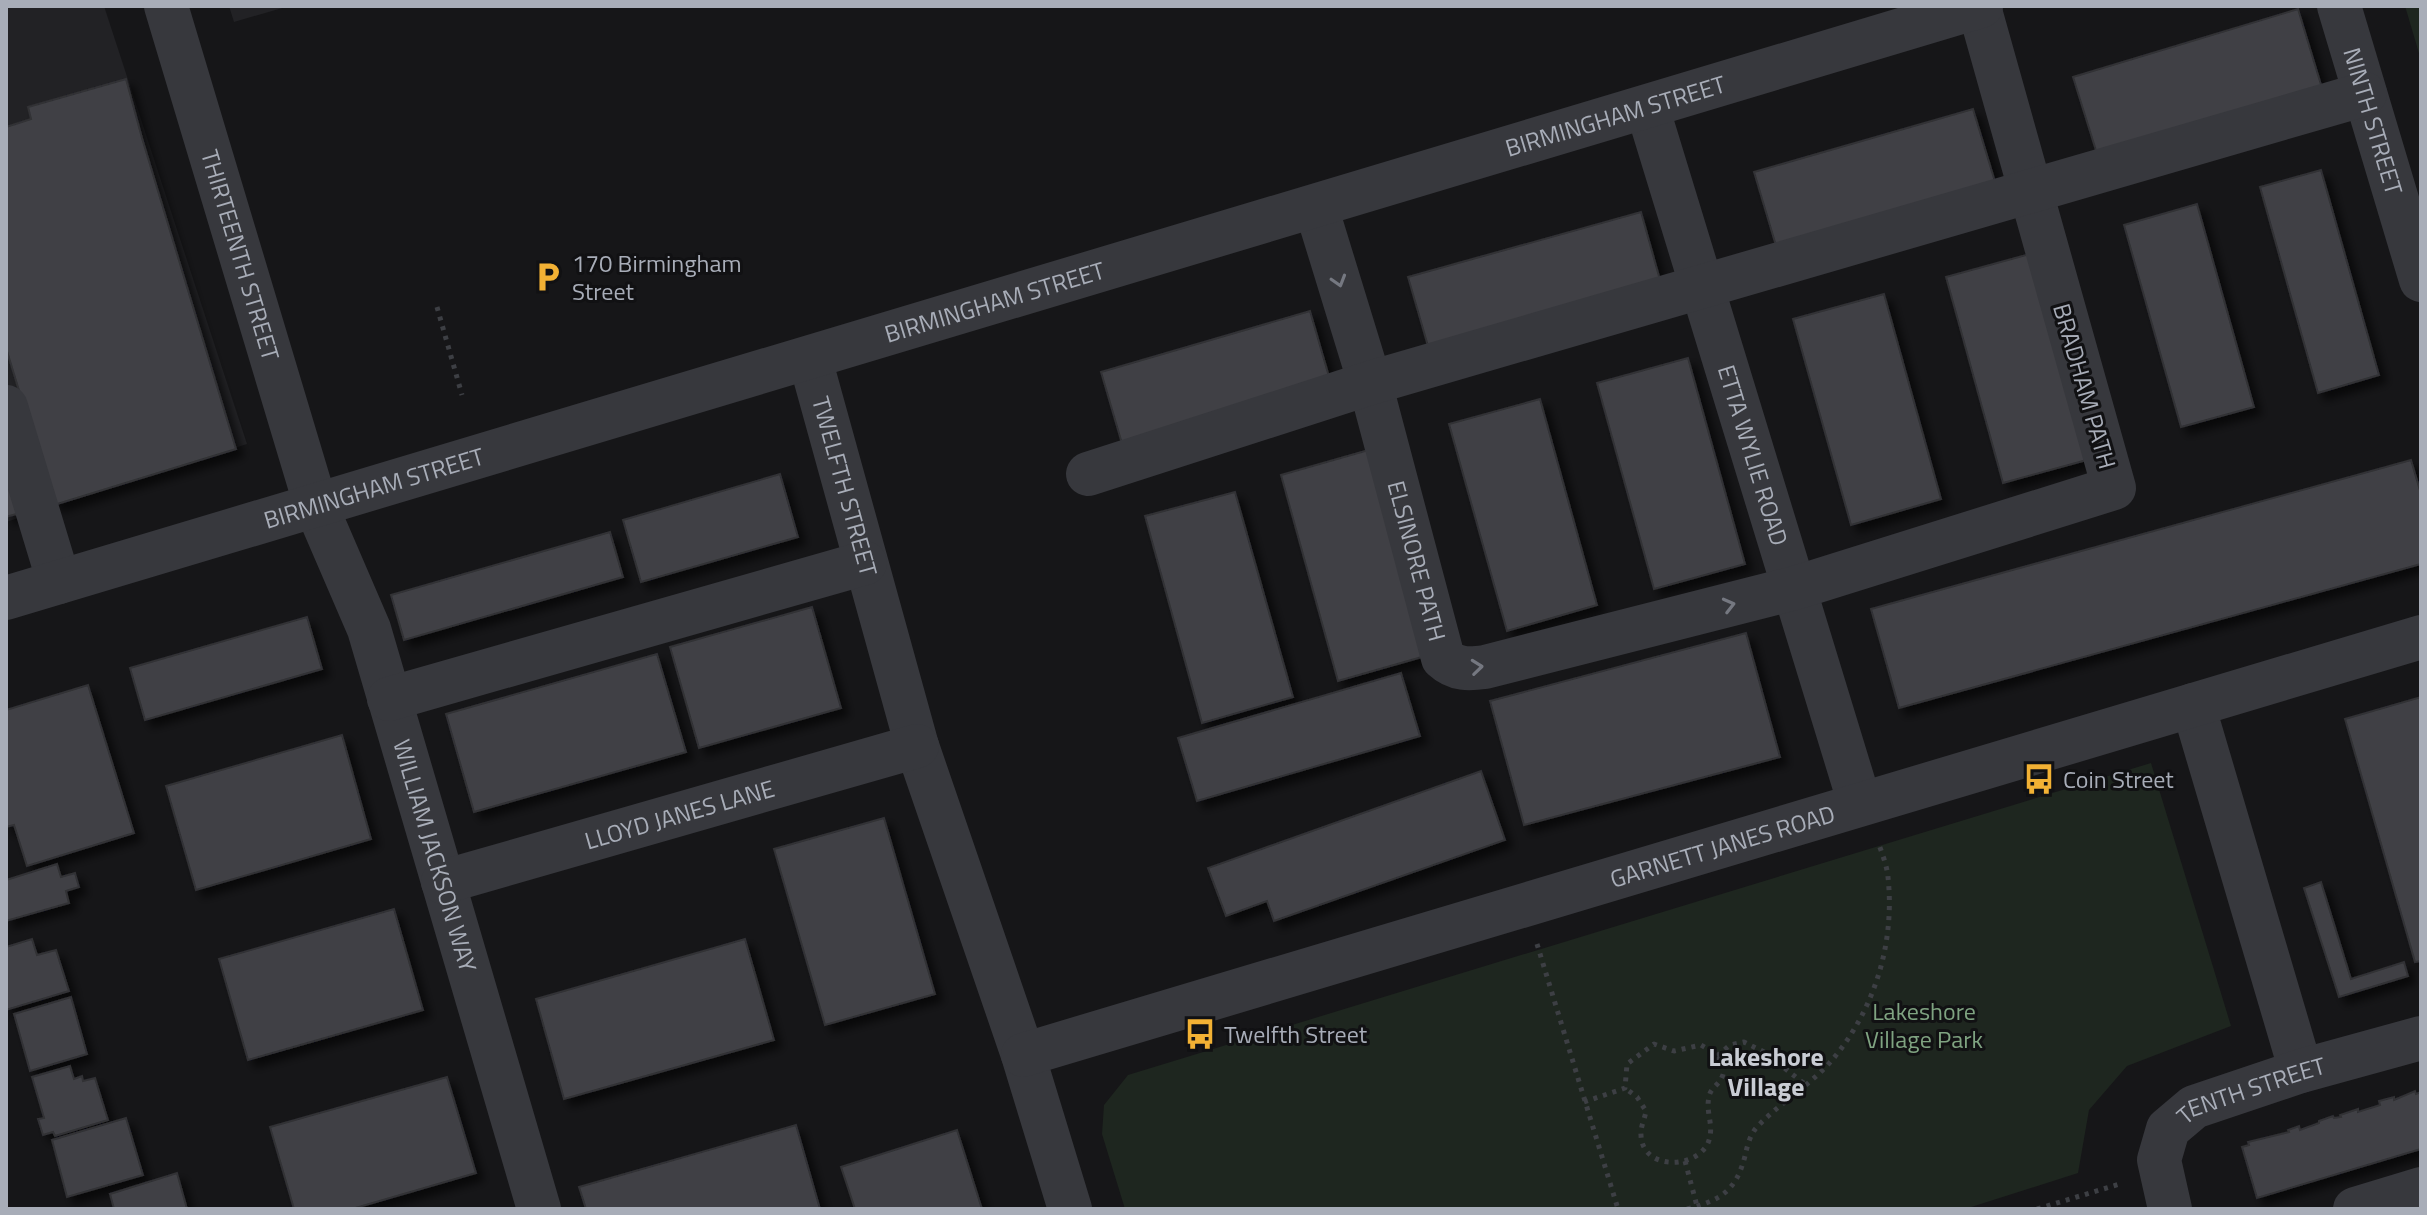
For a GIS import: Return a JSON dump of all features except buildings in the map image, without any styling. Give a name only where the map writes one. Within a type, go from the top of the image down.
[{"type":"street","name":"THIRTEENTH STREET","points":[[166,6],[316,506]]},
{"type":"street","name":"BIRMINGHAM STREET","points":[[6,598],[1980,6]]},
{"type":"street","name":"BRADHAM PATH","points":[[1795,588],[2114,488],[1980,6]]},
{"type":"street","name":"NINTH STREET","points":[[2339,6],[2421,280]]},
{"type":"street","points":[[1088,474],[1370,383],[2365,94]]},
{"type":"street","name":"ETTA WYLIE ROAD","points":[[1647,107],[1864,803]]},
{"type":"street","name":"ELSINORE PATH","points":[[1316,207],[1370,383],[1443,658],[1449,664],[1461,668],[1485,667],[1795,588]]},
{"type":"street","name":"TWELFTH STREET","points":[[810,359],[917,746],[1023,1055],[1070,1209]]},
{"type":"street","points":[[6,407],[59,582]]},
{"type":"street","name":"WILLIAM JACKSON WAY","points":[[316,506],[369,629],[539,1209]]},
{"type":"street","points":[[389,699],[865,563]]},
{"type":"street","name":"GARNETT JANES ROAD","points":[[1023,1055],[2421,637]]},
{"type":"street","points":[[2193,705],[2301,1071]]},
{"type":"street","name":"LLOYD JANES LANE","points":[[443,882],[917,746]]},
{"type":"street","name":"TENTH STREET","points":[[2166,1190],[2159,1160],[2168,1129],[2194,1107],[2301,1071],[2421,1038]]},
{"type":"street","points":[[2355,1209],[2421,1189]]},
{"type":"path","points":[[437,307],[462,395]]},
{"type":"path","points":[[1687,1209],[1718,1199],[1733,1187],[1754,1130],[1833,1059],[1873,992],[1884,958],[1888,875],[1864,803]]},
{"type":"path","points":[[1525,905],[1618,1209]]},
{"type":"path","points":[[1717,1056],[1730,1045],[1744,1042],[1764,1052],[1806,1085]]},
{"type":"path","points":[[1654,1044],[1674,1051],[1701,1045],[1724,1065],[1722,1079],[1709,1092],[1713,1130],[1706,1147],[1693,1158],[1676,1164],[1658,1160],[1644,1147],[1641,1135],[1646,1111],[1637,1097],[1625,1088],[1627,1064],[1654,1044]]},
{"type":"path","points":[[1584,1102],[1625,1088]]},
{"type":"path","points":[[1685,1161],[1697,1206]]},
{"type":"path","points":[[2037,1209],[2166,1190]]},
{"type":"shaded area","points":[[6,6],[104,6],[247,444],[6,522]]},
{"type":"shaded area","points":[[229,6],[289,6],[234,22]]},
{"type":"green space","points":[[2405,6],[2421,6],[2421,60]]},
{"type":"green space","name":"Lakeshore Village Park","points":[[2151,763],[2231,1026],[2127,1066],[2089,1110],[2078,1173],[1965,1209],[1125,1209],[1102,1134],[1104,1105],[1128,1075]]},
{"type":"place","name":"170 Birmingham Street","points":[[548,277]]},
{"type":"place","name":"Coin Street","points":[[2039,779]]},
{"type":"place","name":"Twelfth Street","points":[[1200,1034]]},
{"type":"district","name":"Lakeshore Village","points":[[1766,1071]]}]
